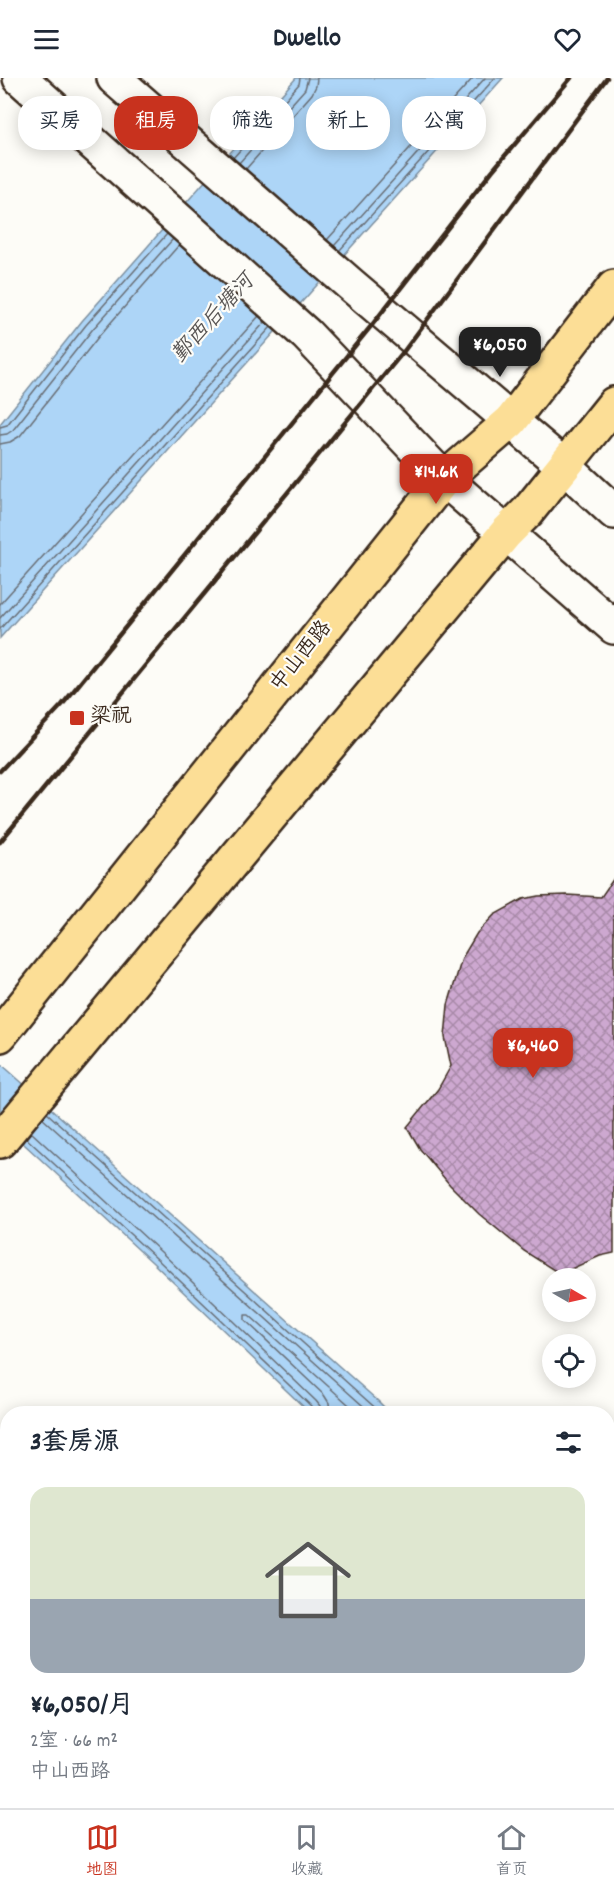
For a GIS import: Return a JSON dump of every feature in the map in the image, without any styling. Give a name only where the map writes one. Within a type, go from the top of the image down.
[{"type":"main road","name":"中山西路","points":[[0,1035],[444,479],[511,421],[614,287]]},
{"type":"main road","points":[[0,1141],[506,533],[528,511],[614,404]]},
{"type":"street","points":[[20,78],[306,334],[444,479],[614,627]]},
{"type":"street","points":[[114,78],[350,284],[564,466],[614,512]]},
{"type":"water","name":"鄞西后塘河","points":[[296,78],[503,78],[486,97],[402,96],[402,150],[438,150],[0,638],[0,424],[82,321],[233,150],[294,150],[294,96],[280,96]]},
{"type":"water","points":[[0,1063],[383,1406],[303,1406],[152,1262],[0,1122]]},
{"type":"building","points":[[614,878],[614,1253],[600,1256],[573,1268],[551,1268],[524,1251],[479,1214],[450,1185],[420,1149],[407,1127],[438,1089],[451,1066],[445,1037],[448,1005],[462,958],[477,933],[494,915],[523,899],[567,895],[601,897]]},
{"type":"railway","points":[[0,771],[62,705],[372,325],[492,171],[571,78]]},
{"type":"railway","points":[[0,842],[404,351],[607,78]]},
{"type":"place","name":"梁祝","points":[[77,718]]}]
